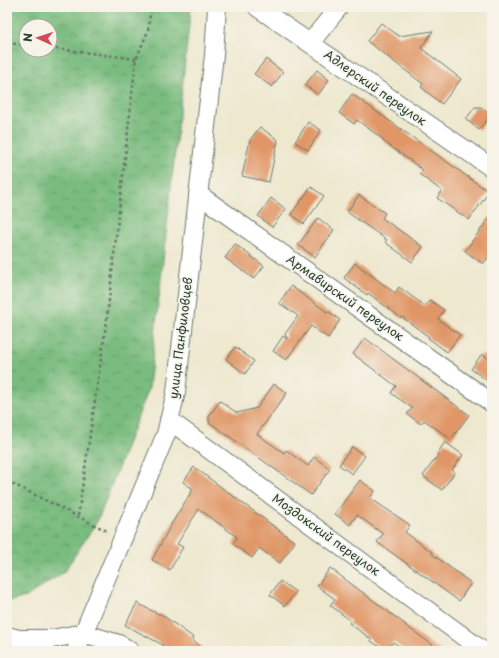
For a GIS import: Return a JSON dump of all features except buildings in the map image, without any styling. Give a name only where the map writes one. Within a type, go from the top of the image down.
[{"type":"street","name":"улица Панфиловцев","points":[[76,651],[166,434],[176,392],[214,55],[217,7]]},
{"type":"street","name":"Адлерский переулок","points":[[257,7],[310,44],[489,162]]},
{"type":"street","points":[[310,44],[339,7]]},
{"type":"street","name":"Армавирский переулок","points":[[198,194],[492,402]]},
{"type":"street","name":"Моздокский переулок","points":[[169,420],[483,651]]},
{"type":"street","points":[[7,636],[19,639],[52,639],[83,633],[119,644],[130,651]]},
{"type":"path","points":[[78,516],[107,318],[136,58],[148,31],[151,7]]},
{"type":"path","points":[[7,43],[18,44]]},
{"type":"path","points":[[58,49],[136,58]]},
{"type":"path","points":[[7,481],[122,538]]},
{"type":"green space","points":[[7,7],[191,7],[149,388],[98,520],[64,572],[26,597],[7,602]]}]
